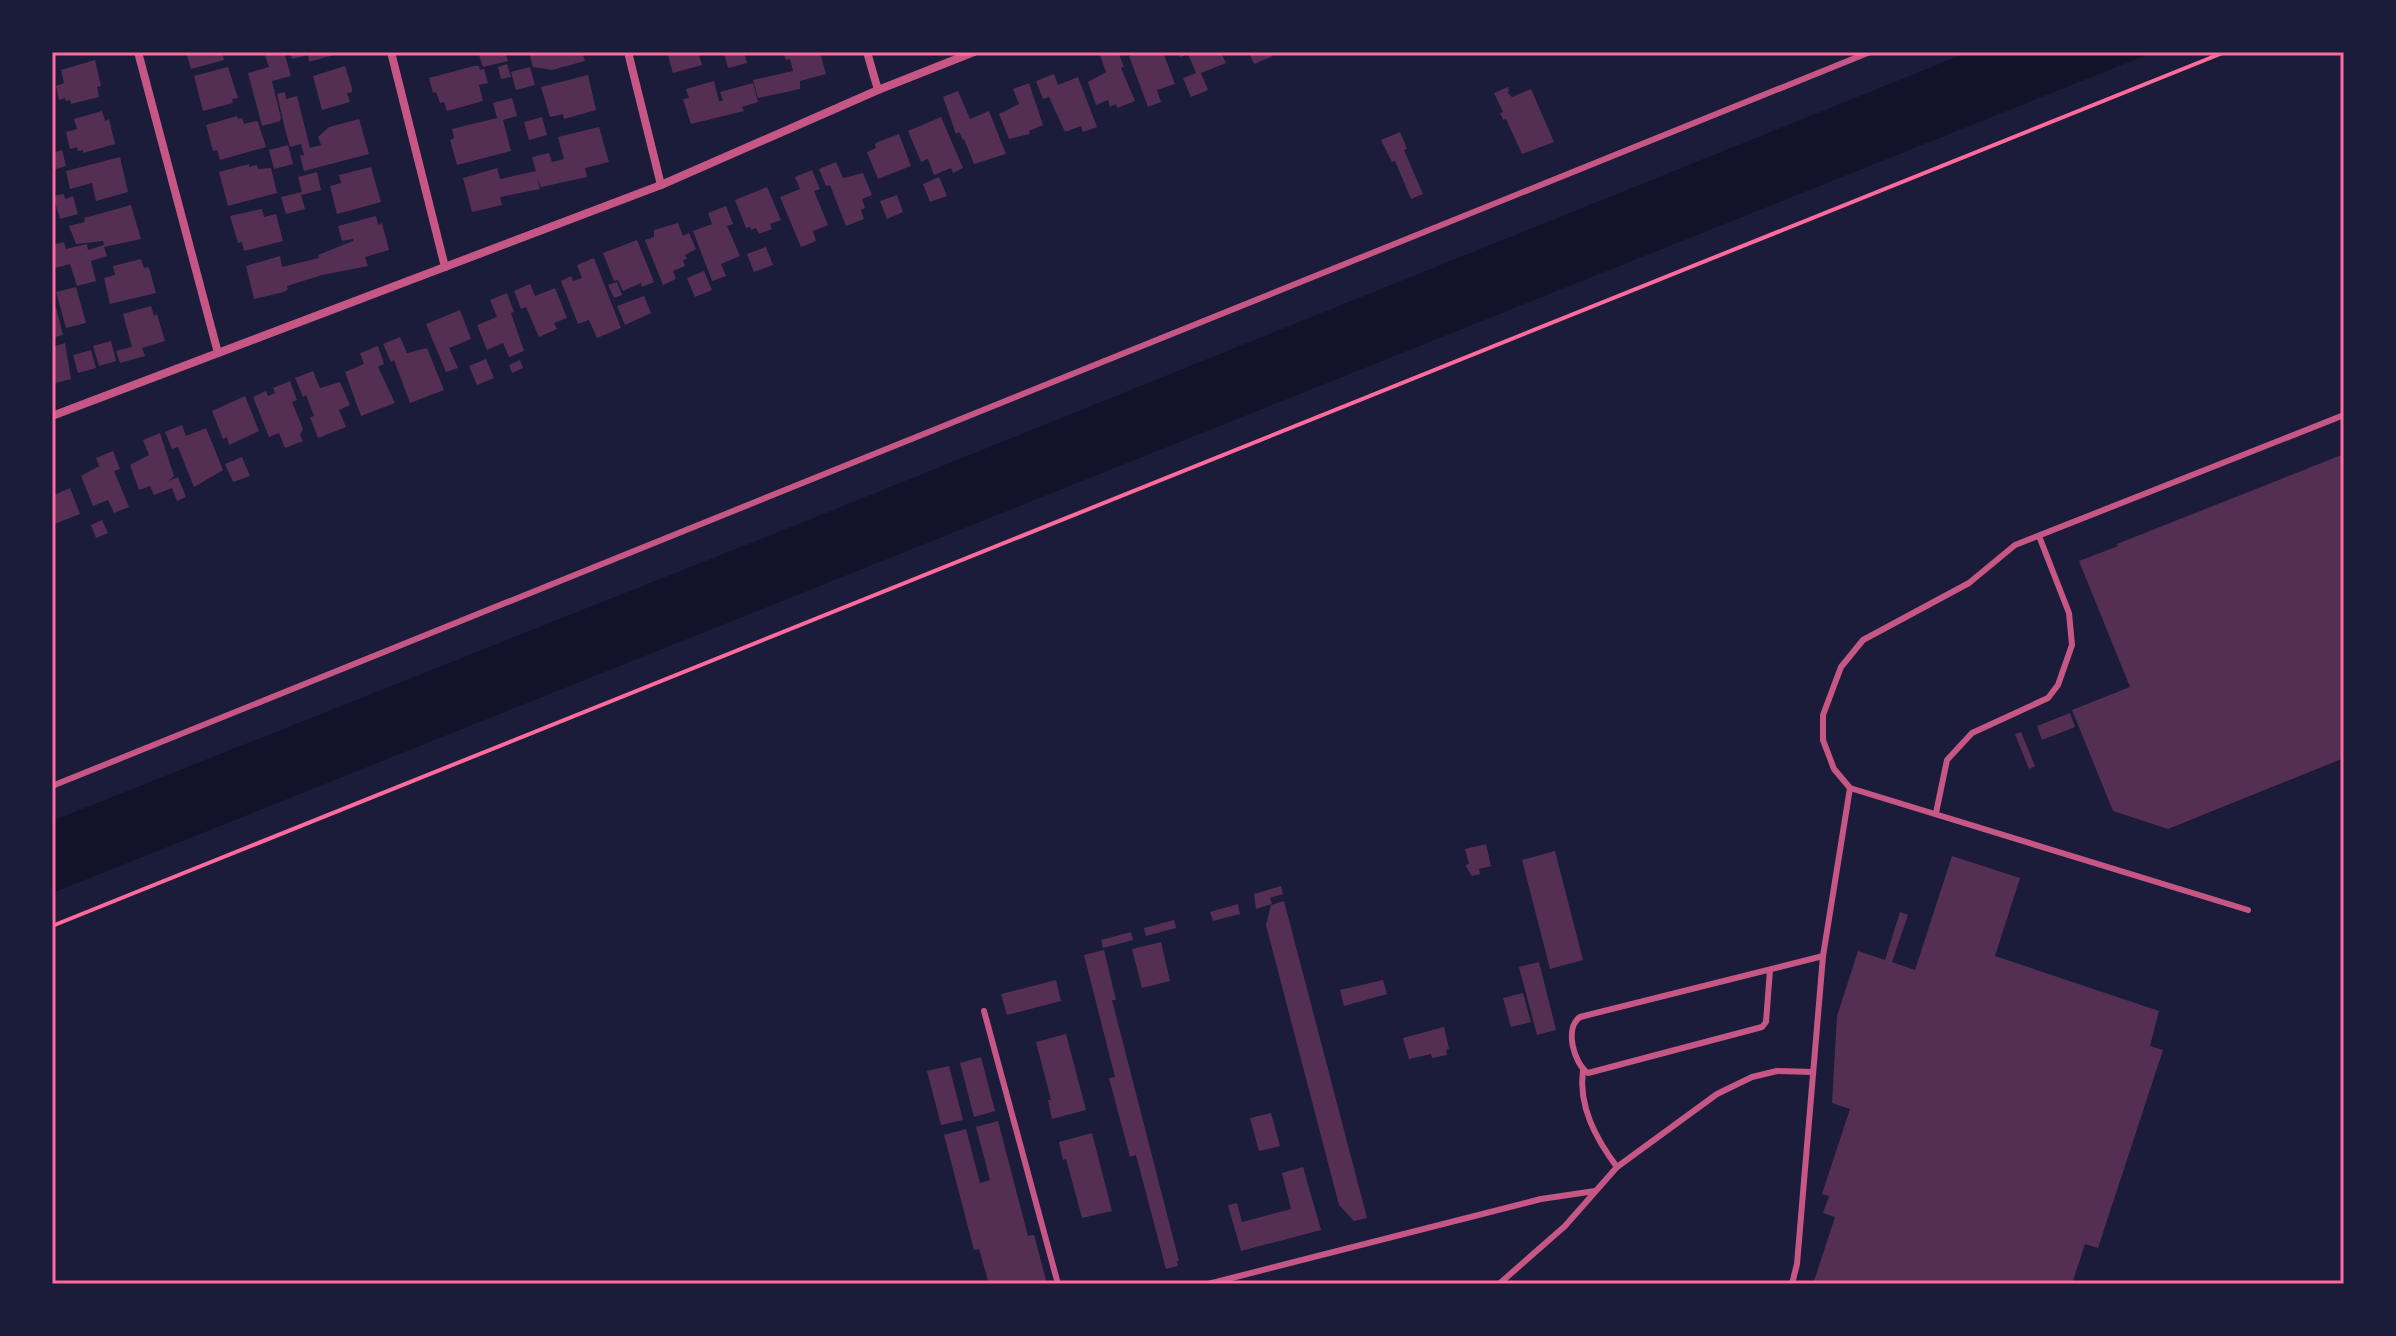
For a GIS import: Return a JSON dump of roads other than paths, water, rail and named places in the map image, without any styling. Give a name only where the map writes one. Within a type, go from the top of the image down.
[{"type":"street","points":[[138,52],[218,353]]},
{"type":"street","points":[[391,52],[445,267]]},
{"type":"street","points":[[628,52],[661,185]]},
{"type":"street","points":[[867,52],[878,90]]},
{"type":"street","points":[[52,416],[661,185],[878,90],[974,52]]},
{"type":"lane","points":[[52,786],[1870,52]]},
{"type":"lane","points":[[2248,910],[1850,788],[1834,769],[1823,740],[1823,715],[1841,667],[1863,640],[1969,583],[2015,545],[2344,415]]},
{"type":"lane","points":[[1936,813],[1947,760],[1972,733],[2048,698],[2058,685],[2072,645],[2069,613],[2039,536]]},
{"type":"lane","points":[[1792,1284],[1797,1264],[1823,956],[1850,788]]},
{"type":"lane","points":[[1617,1167],[1600,1144],[1591,1121],[1581,1085],[1583,1070],[1571,1032],[1574,1021],[1823,956]]},
{"type":"lane","points":[[1583,1070],[1588,1073],[1762,1027],[1766,1022],[1770,970]]},
{"type":"lane","points":[[984,1011],[1058,1284]]},
{"type":"lane","points":[[1499,1284],[1565,1226],[1617,1167],[1717,1094],[1740,1082],[1777,1071],[1813,1072]]},
{"type":"lane","points":[[1208,1284],[1541,1199],[1595,1191]]}]
